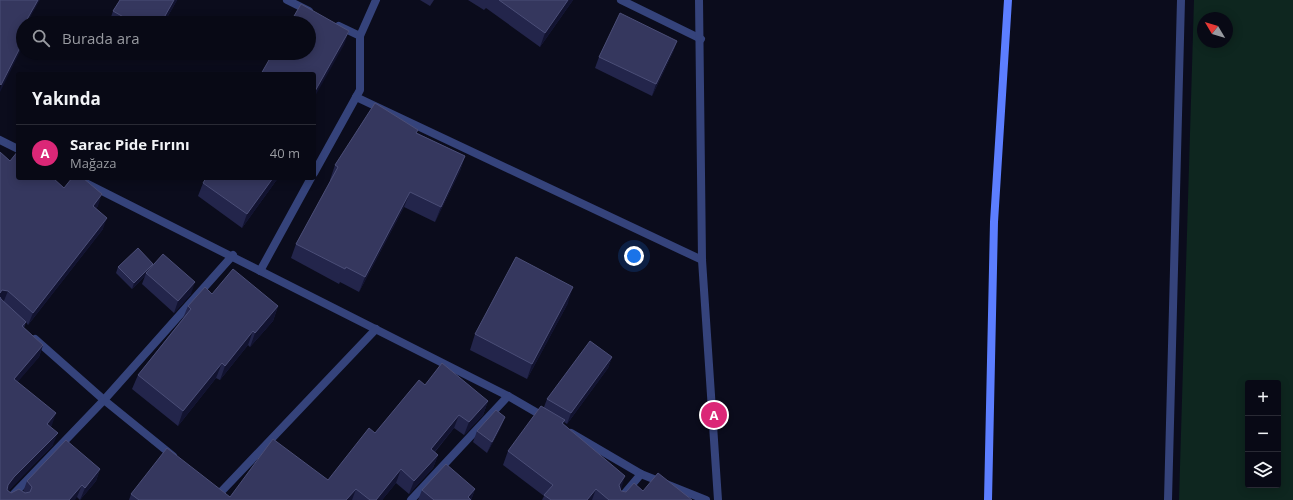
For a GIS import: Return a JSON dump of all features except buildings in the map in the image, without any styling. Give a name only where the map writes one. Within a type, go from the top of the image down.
[{"type":"main road","points":[[988,500],[994,222],[1008,0]]},
{"type":"street","points":[[286,0],[320,16]]},
{"type":"street","points":[[316,169],[360,90],[360,36],[376,0]]},
{"type":"street","points":[[621,0],[701,39]]},
{"type":"street","points":[[699,0],[701,39],[702,260],[718,500]]},
{"type":"street","points":[[1168,500],[1181,0]]},
{"type":"street","points":[[333,23],[360,36]]},
{"type":"street","points":[[356,97],[702,260]]},
{"type":"street","points":[[0,140],[16,148]]},
{"type":"street","points":[[80,180],[233,255],[260,271],[508,396],[641,474],[706,500]]},
{"type":"street","points":[[260,271],[310,180]]},
{"type":"street","points":[[8,500],[104,400],[233,255]]},
{"type":"street","points":[[226,500],[216,492],[376,329]]},
{"type":"street","points":[[27,331],[104,400],[177,460]]},
{"type":"street","points":[[411,500],[508,396]]},
{"type":"street","points":[[619,500],[641,474]]},
{"type":"street","points":[[14,493],[22,500]]},
{"type":"green space","points":[[1194,0],[1293,0],[1293,500],[1179,500]]},
{"type":"place","name":"Sarac Pide Fırını","points":[[714,415]]}]
